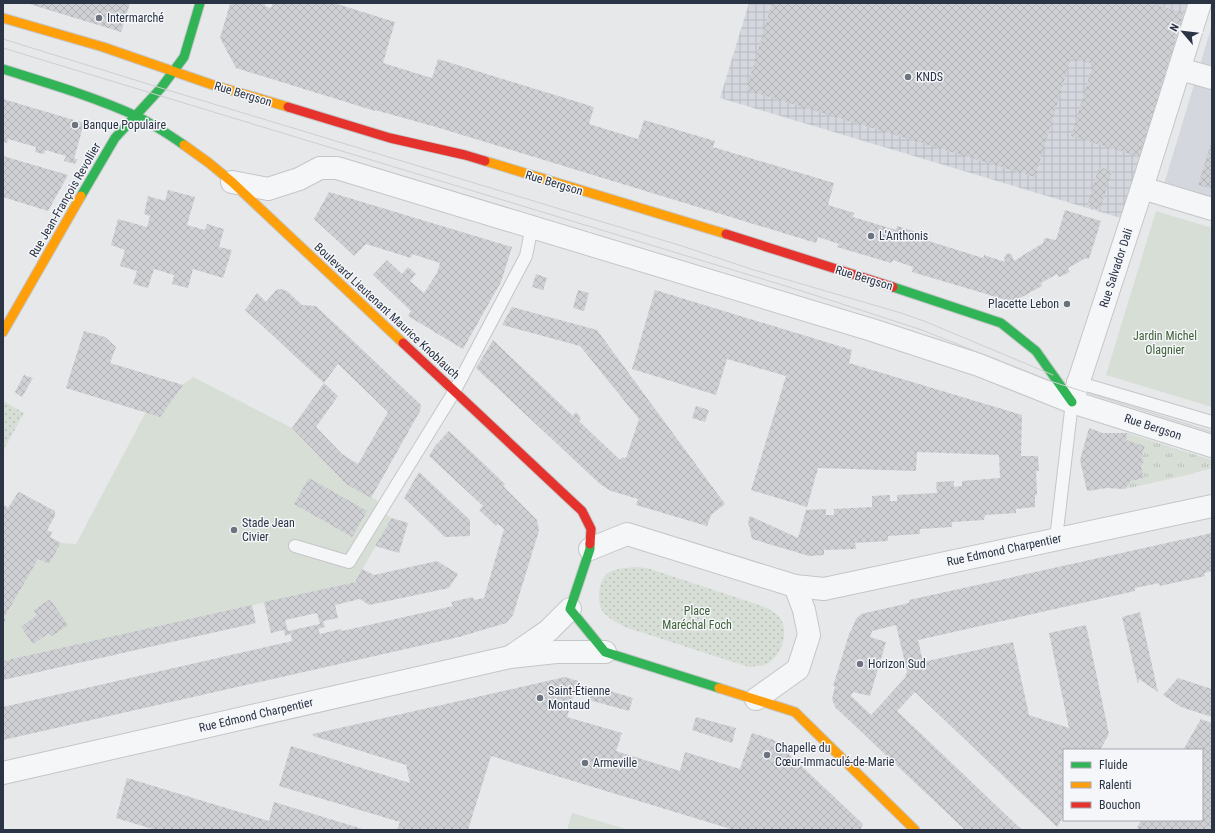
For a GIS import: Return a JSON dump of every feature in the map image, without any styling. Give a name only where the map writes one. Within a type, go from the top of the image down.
[{"type":"street","name":"Rue Jean-François Revollier","points":[[3,332],[115,138],[175,71],[186,51],[200,3]]},
{"type":"street","name":"Rue Salvador Dali","points":[[1075,392],[1142,188],[1200,3]]},
{"type":"street","name":"Rue Bergson","points":[[3,18],[103,47],[213,85],[390,138],[465,155],[675,219],[937,301],[1001,323],[1036,351],[1053,375],[1075,392]]},
{"type":"street","points":[[3,69],[88,97],[135,115]]},
{"type":"street","points":[[1180,69],[1212,78]]},
{"type":"street","name":"Boulevard Lieutenant Maurice Knoblauch","points":[[135,115],[164,131],[209,163],[232,182],[582,511],[590,529],[590,549]]},
{"type":"street","name":"Rue Bergson","points":[[232,182],[268,189],[299,178],[320,168],[337,168],[872,330],[979,365],[1075,392],[1212,446]]},
{"type":"street","points":[[1142,188],[1212,209]]},
{"type":"street","name":"Rue Edmond Charpentier","points":[[796,586],[824,589],[1212,506]]},
{"type":"street","points":[[756,699],[798,668],[809,635],[804,610],[796,586],[627,534],[590,549],[570,609],[605,652],[795,712],[915,830]]},
{"type":"street","name":"Rue Edmond Charpentier","points":[[510,657],[548,631],[570,609]]},
{"type":"street","name":"Rue Edmond Charpentier","points":[[3,773],[510,657],[556,652],[605,652]]},
{"type":"lane","points":[[295,546],[349,562],[454,392],[526,256],[532,226]]},
{"type":"lane","points":[[1053,375],[1075,392],[1212,422]]},
{"type":"lane","name":"Rue Salvador Dali","points":[[1056,539],[1075,392]]},
{"type":"shaded area","name":"KNDS","points":[[749,3],[1189,3],[1124,219],[720,98]]},
{"type":"shaded area","points":[[1212,25],[1212,209],[1161,194]]},
{"type":"green space","name":"Jardin Michel Olagnier","points":[[1156,211],[1212,228],[1212,407],[1106,375]]},
{"type":"green space","name":"Stade Jean Civier","points":[[193,377],[292,428],[346,484],[378,501],[376,509],[392,518],[356,582],[3,661],[3,624],[6,620],[4,618],[38,559],[49,564],[61,543],[76,544],[146,412]]},
{"type":"green space","points":[[3,401],[24,413],[3,451]]},
{"type":"green space","points":[[1127,433],[1212,460],[1212,468],[1125,489],[1131,481],[1144,478],[1141,466],[1144,462],[1141,457],[1145,446],[1126,440]]},
{"type":"green space","name":"Place Maréchal Foch","points":[[622,568],[647,568],[753,603],[771,611],[780,618],[783,624],[784,637],[779,651],[770,662],[764,665],[749,667],[628,628],[615,622],[601,609],[599,598],[600,586],[605,576],[611,571]]},
{"type":"green space","points":[[572,813],[629,830],[567,830]]},
{"type":"building","name":"Intermarché","points":[[26,3],[130,3],[121,32]]},
{"type":"building","points":[[266,3],[265,6],[271,8],[273,3],[334,3],[395,22],[383,63],[432,78],[438,59],[594,107],[589,124],[638,139],[644,120],[715,141],[713,147],[834,183],[828,205],[854,213],[853,217],[896,230],[897,226],[923,234],[922,239],[983,258],[984,255],[1005,262],[1004,257],[1008,253],[1012,255],[1014,261],[1043,243],[1044,239],[1046,238],[1056,240],[1065,210],[1101,221],[1089,259],[1086,258],[1068,268],[1070,272],[1059,277],[1057,274],[1041,283],[1042,286],[1013,302],[912,272],[913,267],[893,260],[891,263],[837,247],[839,244],[818,237],[816,243],[436,127],[375,111],[236,68],[220,38],[230,4]]},
{"type":"building","name":"KNDS","points":[[772,3],[1150,3],[1183,13],[1140,157],[1071,136],[1093,64],[1071,58],[1035,177],[746,90]]},
{"type":"building","points":[[3,99],[84,123],[74,159],[78,159],[75,164],[64,161],[66,156],[45,150],[44,154],[35,152],[36,147],[8,139],[7,143],[3,142]]},
{"type":"building","points":[[1212,140],[1212,189],[1198,185]]},
{"type":"building","points":[[3,156],[68,175],[48,211],[3,197]]},
{"type":"building","points":[[1099,167],[1112,171],[1100,210],[1087,206]]},
{"type":"building","points":[[168,190],[195,197],[187,225],[205,230],[207,224],[224,229],[219,247],[232,250],[223,278],[193,269],[188,288],[172,284],[174,275],[154,269],[148,288],[133,284],[137,271],[120,266],[125,250],[111,245],[118,219],[147,227],[150,216],[144,214],[148,196],[165,201]]},
{"type":"building","points":[[329,192],[512,247],[501,282],[463,349],[408,316],[411,311],[373,275],[387,260],[402,274],[408,267],[416,274],[410,281],[424,293],[437,273],[440,263],[412,254],[411,258],[366,244],[354,256],[314,219]]},
{"type":"building","points":[[536,274],[547,278],[543,290],[532,287]]},
{"type":"building","points":[[281,289],[287,291],[302,305],[316,306],[421,405],[420,411],[371,498],[346,484],[292,428],[324,383],[245,310],[257,293],[266,302],[276,290]],"holes":[[[338,364],[388,412],[358,464],[342,454],[316,427],[338,396],[324,383]]]},
{"type":"building","points":[[578,290],[589,293],[584,311],[573,308]]},
{"type":"building","points":[[655,290],[852,350],[849,363],[1022,415],[1021,456],[1038,456],[1039,471],[1036,471],[1037,495],[1035,495],[1035,507],[1016,509],[1016,513],[985,515],[984,520],[952,522],[952,527],[920,529],[920,534],[888,536],[888,541],[855,543],[856,549],[824,550],[824,555],[809,556],[752,539],[748,521],[750,516],[798,538],[806,510],[826,509],[826,515],[834,515],[834,509],[872,507],[872,496],[890,495],[890,501],[897,501],[897,495],[937,493],[936,482],[954,481],[954,487],[962,486],[962,481],[1000,478],[999,455],[917,452],[916,471],[818,468],[807,507],[751,490],[786,376],[727,359],[716,395],[632,369]]},
{"type":"building","points":[[512,307],[597,330],[725,504],[711,515],[707,526],[636,505],[638,499],[611,491],[600,484],[476,368],[493,340],[573,416],[576,412],[581,418],[579,421],[620,460],[623,457],[626,458],[639,419],[580,346],[502,325]]},
{"type":"building","points":[[84,331],[105,337],[116,347],[110,363],[183,385],[160,417],[66,388]]},
{"type":"building","points":[[24,375],[33,378],[22,397],[15,392]]},
{"type":"building","points":[[696,406],[709,410],[705,422],[692,418]]},
{"type":"building","points":[[1089,428],[1103,433],[1127,433],[1126,440],[1145,446],[1141,457],[1144,462],[1141,466],[1144,478],[1131,481],[1125,489],[1107,488],[1087,491],[1080,460]]},
{"type":"building","points":[[449,431],[505,484],[503,486],[537,520],[539,530],[538,534],[513,615],[506,623],[459,637],[3,740],[3,707],[292,641],[291,634],[285,636],[284,630],[271,633],[264,602],[356,582],[362,569],[374,575],[437,561],[458,574],[449,588],[369,605],[360,599],[335,605],[338,618],[323,621],[325,627],[318,629],[320,634],[341,629],[342,631],[453,606],[451,602],[473,597],[474,600],[484,598],[504,529],[498,524],[496,526],[479,510],[483,506],[429,456],[435,446]],"holes":[[[317,613],[320,624],[288,631],[285,620]]]},
{"type":"building","points":[[419,472],[470,520],[470,536],[445,537],[404,498]]},
{"type":"building","points":[[309,478],[367,511],[352,537],[294,504]]},
{"type":"building","points":[[19,492],[55,511],[55,516],[47,530],[52,532],[50,537],[61,543],[49,564],[38,559],[4,618],[6,620],[3,624],[3,507],[4,505],[8,508]]},
{"type":"building","points":[[392,518],[408,523],[399,553],[375,546]]},
{"type":"building","points":[[1212,533],[1212,571],[1204,573],[1205,576],[1160,586],[1159,583],[1135,588],[1135,591],[918,640],[923,662],[1013,642],[1029,715],[1069,728],[1049,633],[1086,625],[1109,734],[1101,749],[1063,749],[1063,817],[1057,827],[915,692],[897,711],[1022,830],[965,830],[835,707],[832,699],[835,686],[833,686],[850,631],[856,619],[861,614],[909,603],[909,600]],"holes":[[[896,625],[907,671],[905,678],[871,715],[851,696],[853,692],[870,696],[886,642],[870,637],[872,631]]]},
{"type":"building","points":[[50,599],[68,625],[52,636],[49,633],[33,644],[21,627],[37,615],[34,610]]},
{"type":"building","points":[[252,605],[256,623],[3,680],[3,661]]},
{"type":"building","points":[[1140,612],[1158,692],[1139,679],[1138,684],[1122,617]]},
{"type":"building","points":[[565,677],[578,681],[567,717],[622,733],[616,751],[680,771],[685,752],[740,769],[752,733],[774,740],[863,824],[860,830],[734,830],[491,756],[468,830],[397,830],[400,822],[279,786],[291,746],[410,783],[406,765],[313,736],[313,734]]},
{"type":"building","points":[[1178,678],[1212,689],[1212,717],[1181,707],[1163,695]]},
{"type":"building","points":[[594,686],[633,698],[629,711],[589,700]]},
{"type":"building","points":[[696,717],[736,728],[732,743],[692,730]]},
{"type":"building","points":[[1201,719],[1212,723],[1212,830],[1141,830],[1137,828],[1140,821],[1203,821],[1203,749],[1184,749]]},
{"type":"building","points":[[127,778],[269,821],[274,802],[366,830],[156,830],[116,818]]},
{"type":"tram line","points":[[3,39],[682,246],[754,270],[901,313],[924,321],[1053,375]]},
{"type":"tram line","points":[[3,48],[802,291],[922,330],[1047,380],[1212,432]]},
{"type":"traffic: fast","points":[[81,196],[115,138],[161,88],[184,57],[200,3]]},
{"type":"traffic: fast","points":[[3,69],[69,90],[118,108],[147,122],[184,145]]},
{"type":"traffic: fast","points":[[893,287],[1001,323],[1036,351],[1072,402]]},
{"type":"traffic: fast","points":[[590,544],[590,549],[570,609],[605,652],[719,688]]},
{"type":"traffic: slow","points":[[3,18],[103,47],[213,85],[288,107]]},
{"type":"traffic: slow","points":[[184,145],[232,182],[403,343]]},
{"type":"traffic: slow","points":[[485,161],[726,234]]},
{"type":"traffic: slow","points":[[3,332],[81,196]]},
{"type":"traffic: slow","points":[[719,688],[795,712],[915,830]]},
{"type":"traffic: jam","points":[[288,107],[390,138],[485,161]]},
{"type":"traffic: jam","points":[[726,234],[893,287]]},
{"type":"traffic: jam","points":[[403,343],[582,511],[591,529],[590,544]]},
{"type":"place","name":"Intermarché","points":[[99,18]]},
{"type":"place","name":"KNDS","points":[[908,77]]},
{"type":"place","name":"Banque Populaire","points":[[75,125]]},
{"type":"place","name":"L'Anthonis","points":[[871,236]]},
{"type":"place","name":"Placette Lebon","points":[[1067,304]]},
{"type":"place","name":"Stade Jean Civier","points":[[234,530]]},
{"type":"place","name":"Horizon Sud","points":[[860,664]]},
{"type":"place","name":"Saint-Étienne Montaud","points":[[540,698]]},
{"type":"place","name":"Chapelle du Cœur-Immaculé-de-Marie","points":[[767,755]]},
{"type":"place","name":"Armeville","points":[[585,763]]}]
